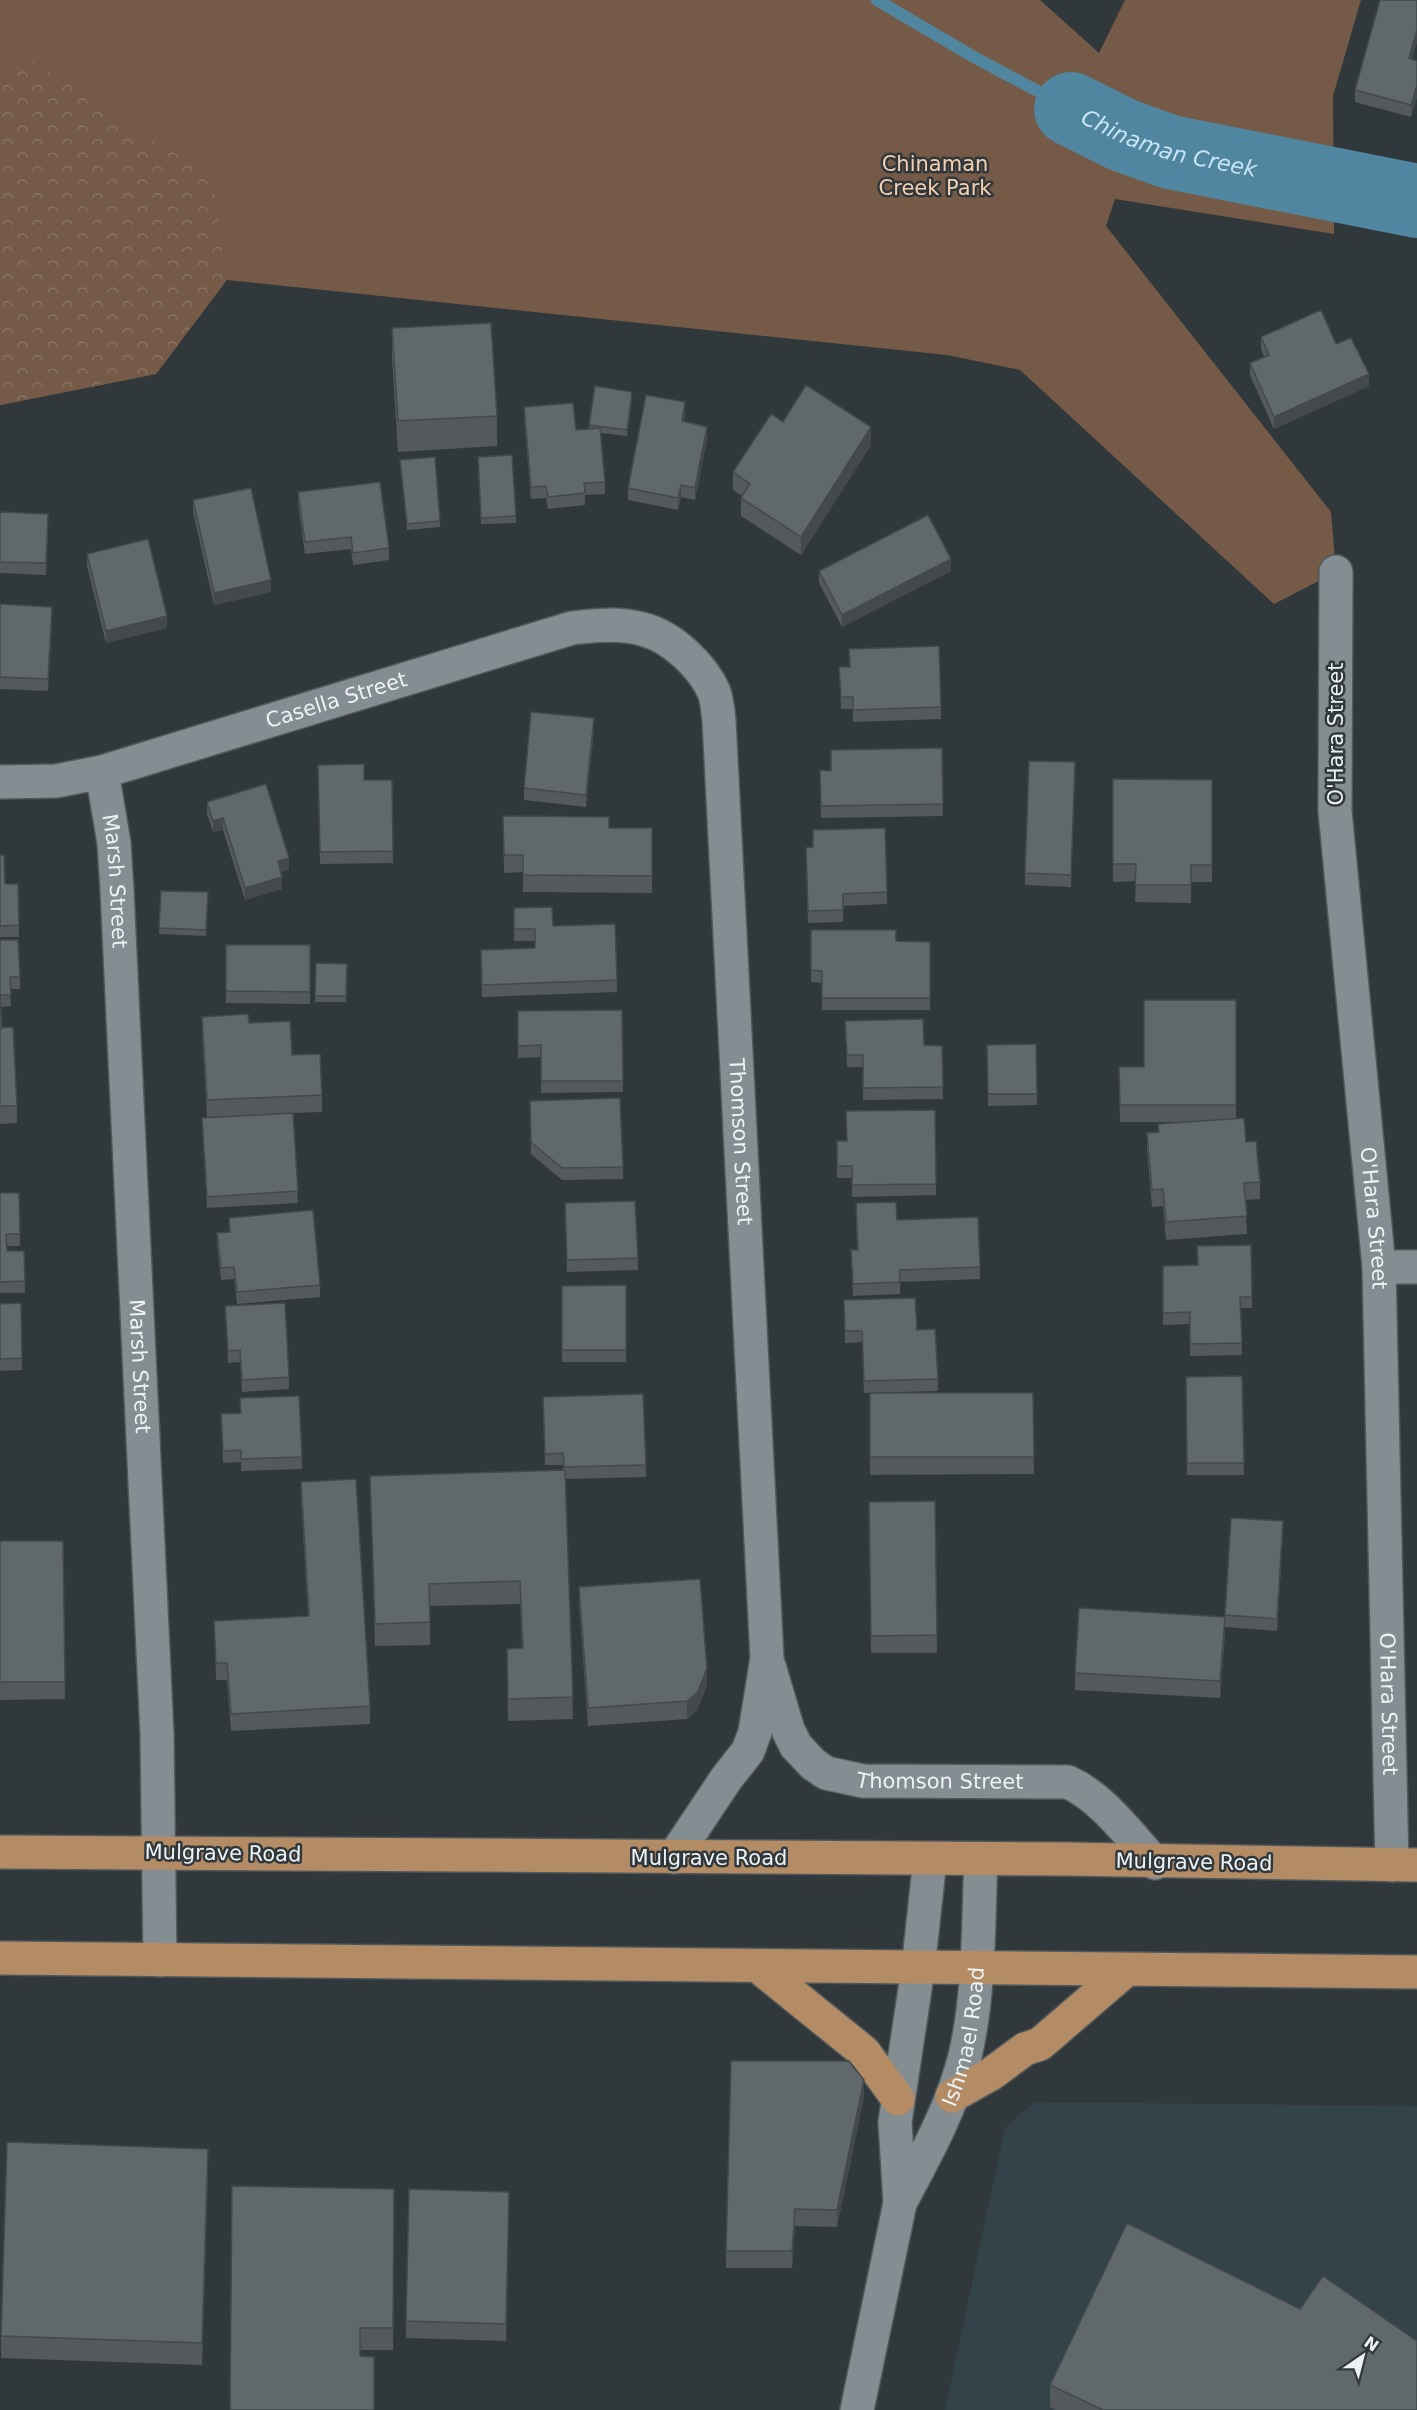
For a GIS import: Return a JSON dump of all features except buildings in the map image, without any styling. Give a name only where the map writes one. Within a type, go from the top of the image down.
[{"type":"main road","name":"Mulgrave Road","points":[[0,1852],[981,1859],[1404,1865]]},
{"type":"main road","points":[[0,1959],[976,1970],[1417,1972]]},
{"type":"main road","points":[[759,1966],[864,2052],[898,2099]]},
{"type":"main road","points":[[952,2096],[991,2074],[1025,2049],[1040,2044],[1126,1970]]},
{"type":"street","name":"O'Hara Street","points":[[1336,572],[1335,811],[1379,1267],[1404,1865]]},
{"type":"street","name":"Casella Street","points":[[0,782],[56,781],[102,772],[572,628],[607,624],[642,629],[670,642]]},
{"type":"street","name":"Thomson Street","points":[[670,642],[698,667],[714,693],[719,720],[767,1658],[754,1732],[748,1751],[674,1857]]},
{"type":"street","name":"Marsh Street","points":[[102,772],[114,843],[116,878],[156,1710],[160,1960]]},
{"type":"street","points":[[1379,1267],[1417,1267]]},
{"type":"street","name":"Thomson Street","points":[[767,1658],[788,1730],[796,1746],[808,1760],[826,1773],[863,1781],[1068,1782],[1082,1789],[1103,1807],[1155,1863]]},
{"type":"street","name":"Ishmael Road","points":[[858,2410],[900,2203],[895,2122],[918,1969],[930,1859]]},
{"type":"street","name":"Ishmael Road","points":[[900,2203],[936,2134],[952,2096],[970,2032],[976,1970],[981,1859]]},
{"type":"shaded area","points":[[1034,2102],[1417,2106],[1417,2410],[945,2410],[1005,2128]]},
{"type":"green space","name":"Chinaman Creek Park","points":[[0,0],[1040,0],[1099,53],[1125,0],[1361,0],[1333,96],[1334,234],[1115,199],[1106,226],[1331,512],[1336,572],[1274,604],[1020,370],[947,355],[227,280],[156,374],[0,405]]},
{"type":"green space","points":[[32,61],[212,177],[226,280],[156,374],[0,405],[0,78]]},
{"type":"waterway","name":"Chinaman Creek","points":[[877,0],[972,56],[1071,109]]},
{"type":"waterway","name":"Chinaman Creek","points":[[1071,109],[1123,135],[1170,152],[1417,201]]}]
